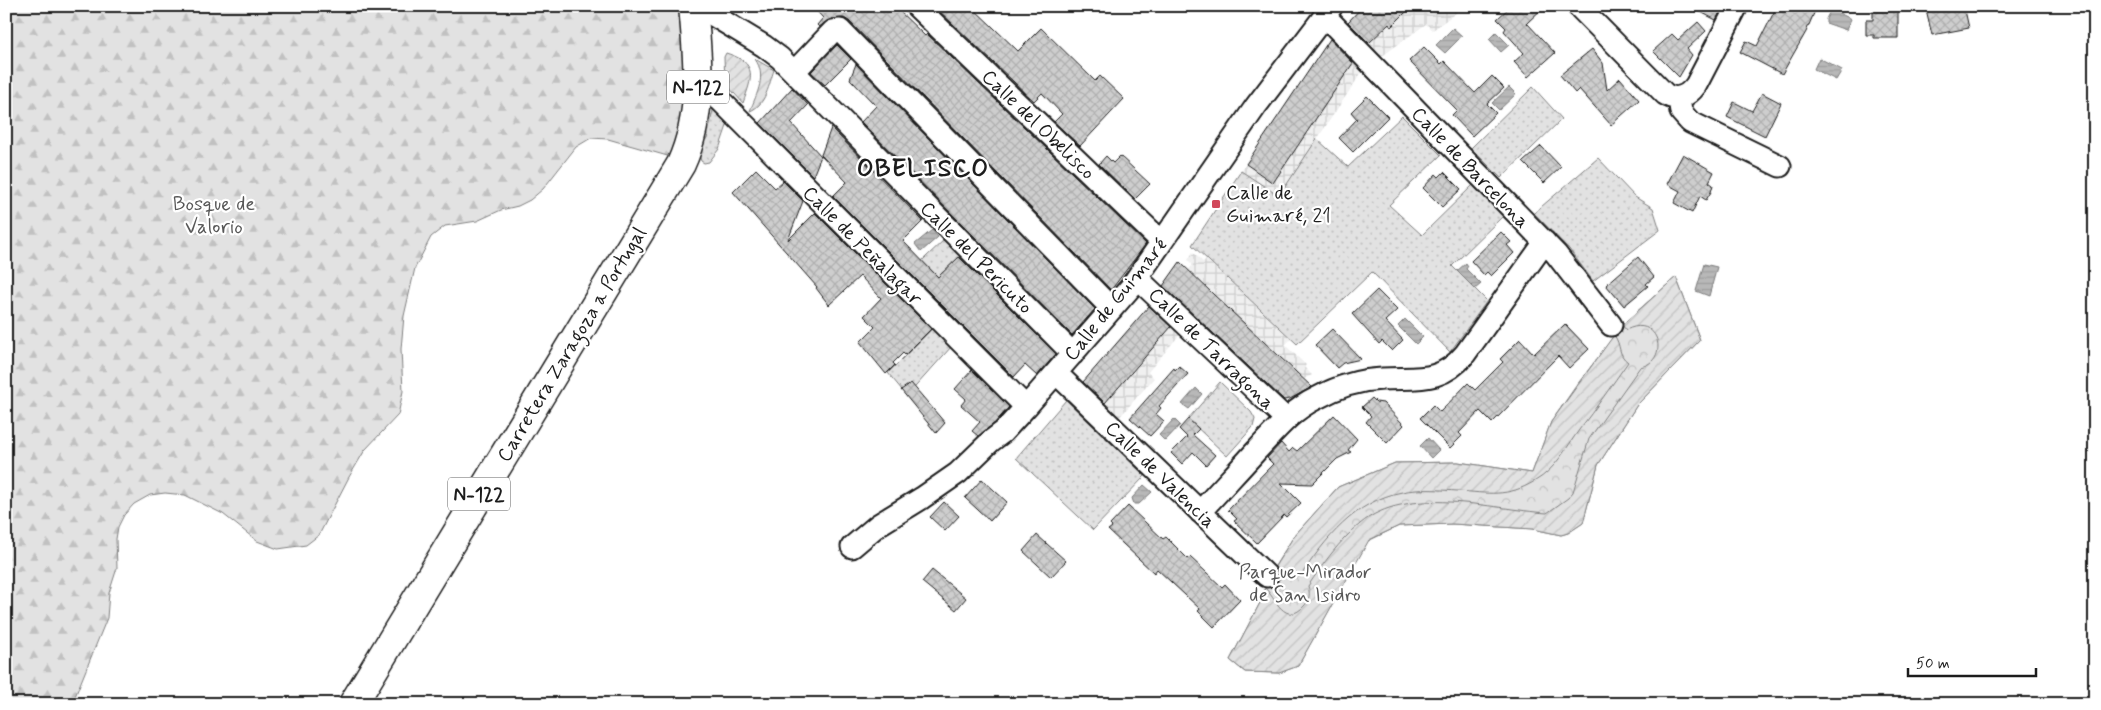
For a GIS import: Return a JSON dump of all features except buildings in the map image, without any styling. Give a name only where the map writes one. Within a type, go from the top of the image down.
[{"type":"highway","name":"N-122","points":[[693,6],[698,86]]},
{"type":"highway","name":"Carretera Zaragoza a Portugal","points":[[353,704],[681,164],[695,125],[698,86]]},
{"type":"street","name":"Calle del Pericuto","points":[[698,6],[769,49],[794,72],[1073,354]]},
{"type":"street","name":"Calle del Obelisco","points":[[916,6],[1162,242]]},
{"type":"street","points":[[1578,6],[1665,94],[1669,97],[1679,98],[1688,94],[1696,86],[1737,6]]},
{"type":"street","name":"Calle de Guimaré","points":[[852,547],[878,525],[958,473],[1003,432],[1073,354],[1137,278],[1256,106],[1328,11]]},
{"type":"street","name":"Calle de Barcelona","points":[[1328,11],[1545,242],[1611,325]]},
{"type":"street","points":[[794,72],[833,31],[840,30],[1112,309]]},
{"type":"street","name":"Calle de Peñalagar","points":[[698,86],[720,100],[1026,406]]},
{"type":"street","points":[[1679,98],[1681,112],[1687,121],[1780,166]]},
{"type":"street","points":[[1200,512],[1286,419],[1313,400],[1342,387],[1382,379],[1424,379],[1448,370],[1466,354],[1545,242]]},
{"type":"street","name":"Calle de Tarragona","points":[[1137,278],[1286,419]]},
{"type":"street","name":"Calle de Valencia","points":[[1056,373],[1267,576]]},
{"type":"shaded area","points":[[1416,6],[1450,6],[1457,12],[1433,30],[1426,24],[1381,57],[1369,44],[1389,24],[1391,26],[1411,7],[1413,10]]},
{"type":"shaded area","points":[[1831,9],[1851,19],[1846,30],[1826,23]]},
{"type":"shaded area","points":[[1453,28],[1462,36],[1445,53],[1436,45]]},
{"type":"shaded area","points":[[1496,32],[1509,45],[1501,52],[1489,39]]},
{"type":"shaded area","points":[[1819,58],[1842,70],[1836,80],[1814,69]]},
{"type":"shaded area","points":[[1355,60],[1364,69],[1279,196],[1241,171],[1246,164],[1273,183]]},
{"type":"shaded area","points":[[1509,87],[1516,94],[1499,110],[1492,103]]},
{"type":"shaded area","points":[[932,230],[938,237],[921,252],[915,244]]},
{"type":"shaded area","points":[[1193,252],[1203,262],[1206,259],[1291,339],[1285,345],[1306,365],[1304,367],[1312,375],[1304,379],[1188,270],[1193,265],[1188,260]]},
{"type":"shaded area","points":[[1466,263],[1468,266],[1466,269],[1481,284],[1475,289],[1457,271]]},
{"type":"shaded area","points":[[1704,264],[1717,267],[1709,296],[1696,291]]},
{"type":"shaded area","points":[[1405,319],[1423,337],[1416,344],[1398,326]]},
{"type":"shaded area","points":[[1174,324],[1182,332],[1148,372],[1154,378],[1117,420],[1102,406]]},
{"type":"shaded area","points":[[1196,388],[1202,394],[1189,409],[1182,404]]},
{"type":"shaded area","points":[[1174,419],[1180,425],[1165,441],[1159,435]]},
{"type":"shaded area","points":[[1428,438],[1439,450],[1431,458],[1420,446]]},
{"type":"shaded area","points":[[1144,485],[1152,492],[1139,504],[1134,504],[1132,498]]},
{"type":"green space","name":"Bosque de Valorio","points":[[6,6],[680,6],[686,106],[671,157],[608,139],[591,138],[576,147],[543,189],[530,200],[477,221],[445,226],[431,237],[415,268],[404,316],[401,349],[403,391],[398,415],[365,450],[319,535],[306,545],[278,549],[257,541],[223,514],[185,495],[165,493],[150,495],[134,504],[124,515],[118,527],[116,539],[117,568],[109,593],[107,618],[72,704],[6,704]]},
{"type":"green space","points":[[726,53],[744,62],[750,72],[749,86],[743,103],[725,83],[724,57]]},
{"type":"green space","points":[[755,59],[774,70],[763,99],[760,104],[750,111],[761,78],[759,65]]},
{"type":"green space","points":[[1533,87],[1562,119],[1501,178],[1471,148]]},
{"type":"green space","points":[[713,110],[717,110],[729,120],[719,149],[709,162],[704,163],[701,161],[699,154],[703,138],[707,139]]},
{"type":"green space","points":[[1402,116],[1441,155],[1389,205],[1422,235],[1475,183],[1505,214],[1452,266],[1487,301],[1450,352],[1372,272],[1297,344],[1192,245],[1241,171],[1279,196],[1317,139],[1348,167]]},
{"type":"green space","points":[[1598,158],[1635,197],[1653,208],[1660,230],[1593,281],[1569,249],[1534,213]]},
{"type":"green space","points":[[945,239],[961,255],[923,292],[907,275]]},
{"type":"green space","name":"Parque-Mirador de San Isidro","points":[[1676,277],[1700,340],[1637,405],[1598,465],[1583,523],[1568,533],[1561,535],[1533,529],[1452,524],[1399,526],[1368,541],[1298,666],[1279,673],[1245,672],[1230,660],[1261,601],[1273,569],[1294,536],[1338,487],[1395,463],[1458,462],[1532,473],[1551,422],[1576,386],[1625,322]]},
{"type":"green space","points":[[1676,277],[1700,340],[1637,405],[1598,465],[1583,523],[1568,533],[1561,535],[1533,529],[1452,524],[1399,526],[1369,540],[1298,666],[1279,673],[1245,672],[1230,660],[1261,601],[1265,588],[1286,612],[1298,611],[1308,600],[1308,586],[1332,553],[1360,524],[1379,512],[1401,505],[1425,502],[1450,502],[1547,513],[1568,498],[1573,492],[1589,439],[1640,367],[1650,363],[1656,356],[1657,340],[1653,333],[1646,328],[1637,326],[1626,330],[1622,325]]},
{"type":"green space","points":[[933,328],[952,346],[907,396],[888,373]]},
{"type":"green space","points":[[1614,335],[1622,356],[1628,362],[1560,458],[1535,481],[1515,490],[1497,493],[1423,490],[1402,492],[1385,497],[1356,513],[1343,524],[1320,549],[1300,577],[1291,574],[1279,579],[1271,573],[1294,536],[1338,487],[1395,463],[1458,462],[1532,473],[1551,422]]},
{"type":"green space","points":[[1220,382],[1251,412],[1255,419],[1253,427],[1227,456],[1188,419]]},
{"type":"green space","points":[[1066,400],[1145,476],[1093,530],[1016,458]]},
{"type":"place","name":"Calle de Guimaré, 21","points":[[1216,204]]},
{"type":"district","name":"OBELISCO","points":[[923,167]]}]
